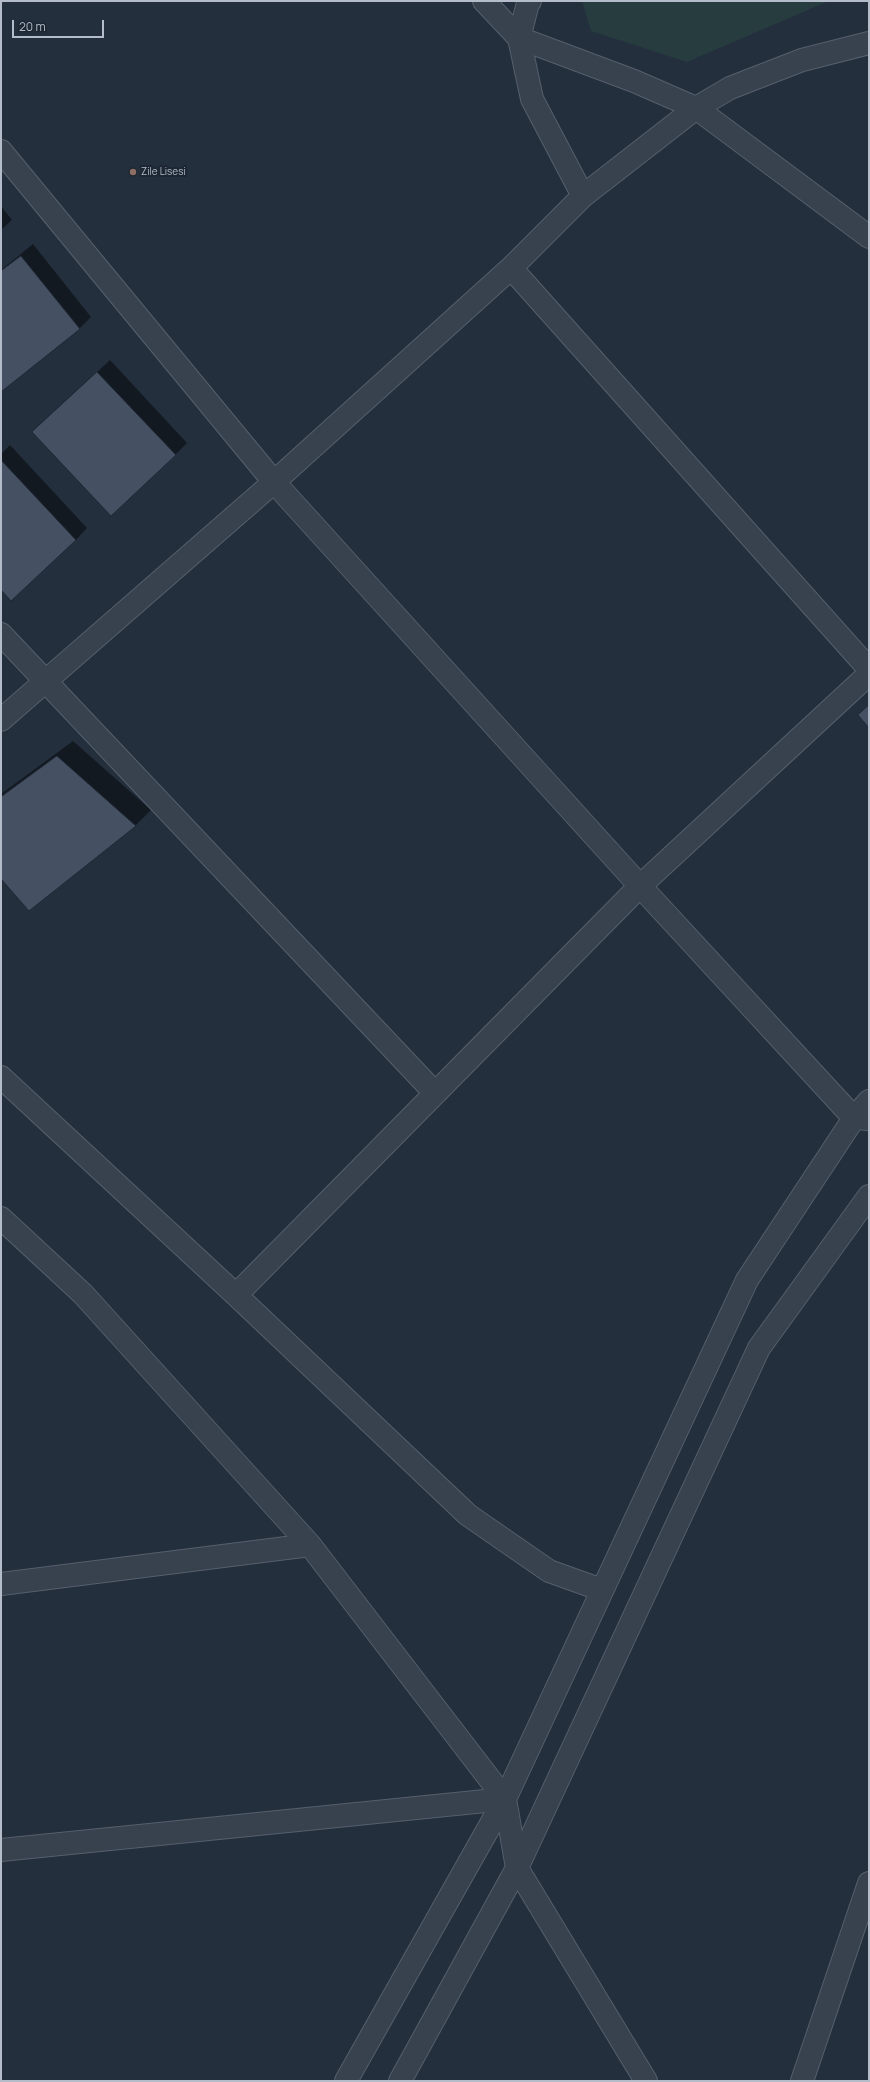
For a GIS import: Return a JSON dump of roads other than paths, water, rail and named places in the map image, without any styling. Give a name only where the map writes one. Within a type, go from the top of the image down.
[{"type":"street","points":[[484,1],[519,38],[634,81],[696,108],[869,237]]},
{"type":"street","points":[[530,1],[528,3],[519,38],[532,99],[583,196]]},
{"type":"street","points":[[1,720],[274,482],[511,268],[583,196],[696,108],[730,88],[802,60],[869,43]]},
{"type":"street","points":[[1,150],[274,482],[640,886],[862,1118]]},
{"type":"street","points":[[511,268],[869,670]]},
{"type":"street","points":[[1,634],[435,1093]]},
{"type":"street","points":[[236,1295],[640,886],[869,674]]},
{"type":"street","points":[[1,1077],[236,1295],[468,1515],[549,1570],[602,1590]]},
{"type":"street","points":[[346,2081],[505,1799],[747,1280],[862,1118],[869,1102]]},
{"type":"street","points":[[400,2081],[517,1868],[759,1348],[869,1196]]},
{"type":"street","points":[[1,1218],[83,1294],[310,1545],[505,1799],[517,1868],[646,2081]]},
{"type":"street","points":[[1,1584],[310,1545]]},
{"type":"street","points":[[1,1850],[505,1799]]},
{"type":"street","points":[[802,2081],[869,1883]]},
{"type":"place","name":"Zile Lisesi","points":[[133,172]]}]
